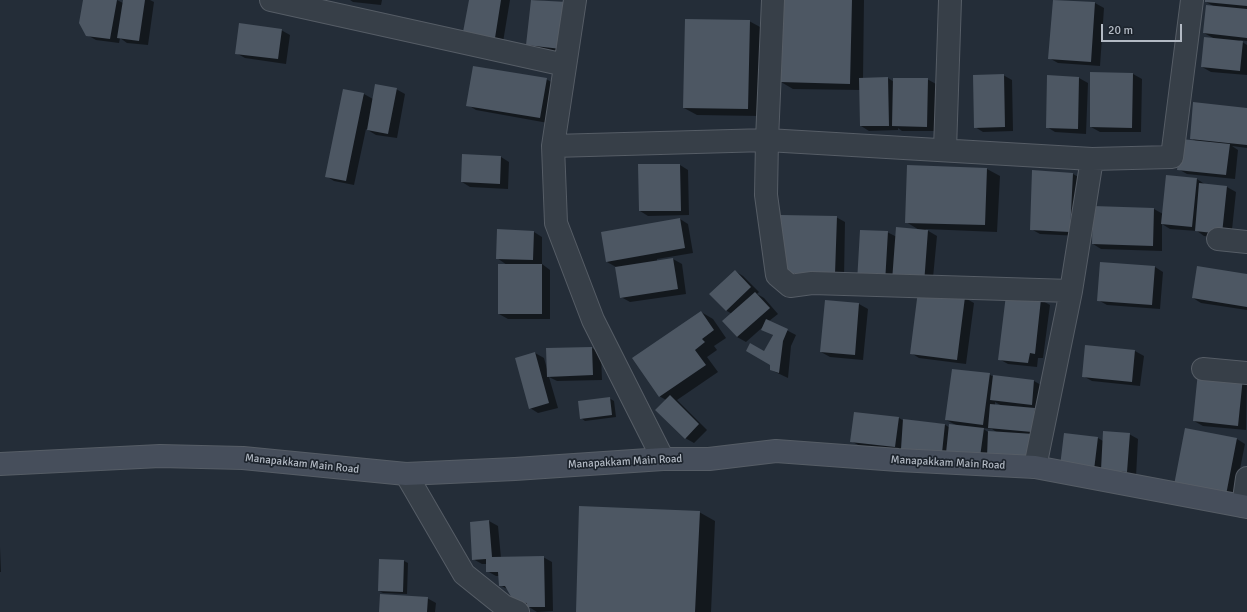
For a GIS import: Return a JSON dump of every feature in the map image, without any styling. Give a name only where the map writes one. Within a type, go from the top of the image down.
[{"type":"main road","name":"Manapakkam Main Road","points":[[0,464],[160,456],[228,457],[406,474],[515,470],[664,459],[709,459],[776,451],[898,460],[1035,467],[1245,507]]},
{"type":"street","points":[[271,0],[565,65]]},
{"type":"street","points":[[575,0],[554,146],[556,223],[593,320],[664,459]]},
{"type":"street","points":[[773,0],[766,195],[777,275],[790,286],[812,283],[1071,292]]},
{"type":"street","points":[[945,150],[950,0]]},
{"type":"street","points":[[554,146],[767,140],[1092,159],[1172,157],[1192,0]]},
{"type":"street","points":[[1035,467],[1071,292],[1092,159]]},
{"type":"street","points":[[1218,239],[1247,242]]},
{"type":"street","points":[[1204,368],[1247,373]]},
{"type":"street","points":[[406,474],[464,574],[502,610]]},
{"type":"street","points":[[1245,507],[1247,478]]},
{"type":"building","points":[[83,0],[117,0],[110,39],[86,36],[79,23]]},
{"type":"building","points":[[123,0],[145,0],[139,41],[117,38]]},
{"type":"building","points":[[469,0],[501,0],[495,38],[463,32]]},
{"type":"building","points":[[531,0],[567,2],[561,49],[526,45]]},
{"type":"building","points":[[782,0],[852,0],[850,84],[780,82]]},
{"type":"building","points":[[1053,0],[1095,2],[1091,62],[1048,59]]},
{"type":"building","points":[[1205,0],[1247,0],[1247,6],[1205,2]]},
{"type":"building","points":[[1206,5],[1247,9],[1247,38],[1203,33]]},
{"type":"building","points":[[685,19],[750,20],[748,109],[683,108]]},
{"type":"building","points":[[239,23],[282,29],[278,59],[235,54]]},
{"type":"building","points":[[1204,37],[1243,41],[1240,71],[1201,67]]},
{"type":"building","points":[[473,66],[547,78],[540,118],[466,106]]},
{"type":"building","points":[[1090,72],[1133,73],[1132,128],[1090,127]]},
{"type":"building","points":[[1004,74],[1005,127],[974,128],[973,75]]},
{"type":"building","points":[[1047,75],[1079,77],[1078,129],[1046,128]]},
{"type":"building","points":[[888,77],[889,126],[860,126],[859,78]]},
{"type":"building","points":[[893,78],[928,78],[927,127],[892,126]]},
{"type":"building","points":[[375,84],[397,88],[388,134],[367,130]]},
{"type":"building","points":[[343,89],[364,93],[346,181],[325,177]]},
{"type":"building","points":[[1193,102],[1247,108],[1247,145],[1190,139]]},
{"type":"building","points":[[1181,139],[1230,144],[1226,175],[1177,170]]},
{"type":"building","points":[[462,154],[501,156],[500,184],[461,182]]},
{"type":"building","points":[[638,164],[680,164],[681,211],[639,211]]},
{"type":"building","points":[[907,165],[987,168],[985,225],[905,223]]},
{"type":"building","points":[[1032,170],[1073,173],[1070,232],[1030,230]]},
{"type":"building","points":[[1166,175],[1197,178],[1192,227],[1161,224]]},
{"type":"building","points":[[1199,183],[1227,186],[1222,234],[1195,231]]},
{"type":"building","points":[[1093,206],[1154,208],[1153,246],[1092,244]]},
{"type":"building","points":[[781,215],[837,216],[835,274],[780,273]]},
{"type":"building","points":[[680,218],[685,248],[606,262],[601,232]]},
{"type":"building","points":[[896,227],[928,230],[924,284],[892,281]]},
{"type":"building","points":[[497,229],[534,231],[533,260],[496,259]]},
{"type":"building","points":[[860,230],[888,231],[885,283],[857,282]]},
{"type":"building","points":[[673,258],[678,289],[620,298],[615,267]]},
{"type":"building","points":[[1100,262],[1155,266],[1152,305],[1097,301]]},
{"type":"building","points":[[498,264],[542,264],[542,314],[498,314]]},
{"type":"building","points":[[1197,266],[1247,274],[1247,307],[1192,298]]},
{"type":"building","points":[[735,270],[751,287],[726,311],[709,294]]},
{"type":"building","points":[[918,291],[965,297],[957,360],[910,354]]},
{"type":"building","points":[[755,292],[770,308],[737,337],[722,321]]},
{"type":"building","points":[[1006,295],[1041,299],[1035,354],[1030,353],[1028,363],[998,360]]},
{"type":"building","points":[[825,300],[859,303],[855,355],[820,352]]},
{"type":"building","points":[[701,311],[714,330],[702,339],[705,342],[695,350],[706,365],[659,397],[632,358]]},
{"type":"building","points":[[766,319],[788,329],[783,341],[779,373],[770,370],[770,365],[746,351],[750,343],[764,351],[773,335],[761,330]]},
{"type":"building","points":[[1085,345],[1135,350],[1132,382],[1082,377]]},
{"type":"building","points":[[592,347],[593,375],[547,377],[546,348]]},
{"type":"building","points":[[535,352],[549,403],[529,409],[515,358]]},
{"type":"building","points":[[952,369],[990,373],[983,425],[945,420]]},
{"type":"building","points":[[1198,372],[1243,377],[1238,426],[1193,421]]},
{"type":"building","points":[[993,375],[1034,380],[1032,405],[990,400]]},
{"type":"building","points":[[670,395],[699,424],[685,439],[655,410]]},
{"type":"building","points":[[610,397],[612,415],[580,419],[578,401]]},
{"type":"building","points":[[990,404],[1035,408],[1032,432],[988,428]]},
{"type":"building","points":[[854,412],[899,417],[895,447],[850,442]]},
{"type":"building","points":[[903,419],[945,424],[942,453],[901,449]]},
{"type":"building","points":[[949,424],[984,428],[980,457],[946,453]]},
{"type":"building","points":[[1185,428],[1237,438],[1226,495],[1174,485]]},
{"type":"building","points":[[988,431],[1034,434],[1032,460],[987,457]]},
{"type":"building","points":[[1103,431],[1130,433],[1127,472],[1101,470]]},
{"type":"building","points":[[1064,433],[1098,437],[1094,470],[1060,466]]},
{"type":"building","points":[[579,506],[700,511],[695,612],[576,612]]},
{"type":"building","points":[[489,520],[492,557],[544,556],[545,607],[527,607],[527,603],[514,602],[505,586],[499,586],[498,572],[486,572],[486,559],[472,560],[470,522]]},
{"type":"building","points":[[379,559],[404,560],[403,592],[378,591]]},
{"type":"building","points":[[380,594],[428,597],[427,612],[379,612]]}]
